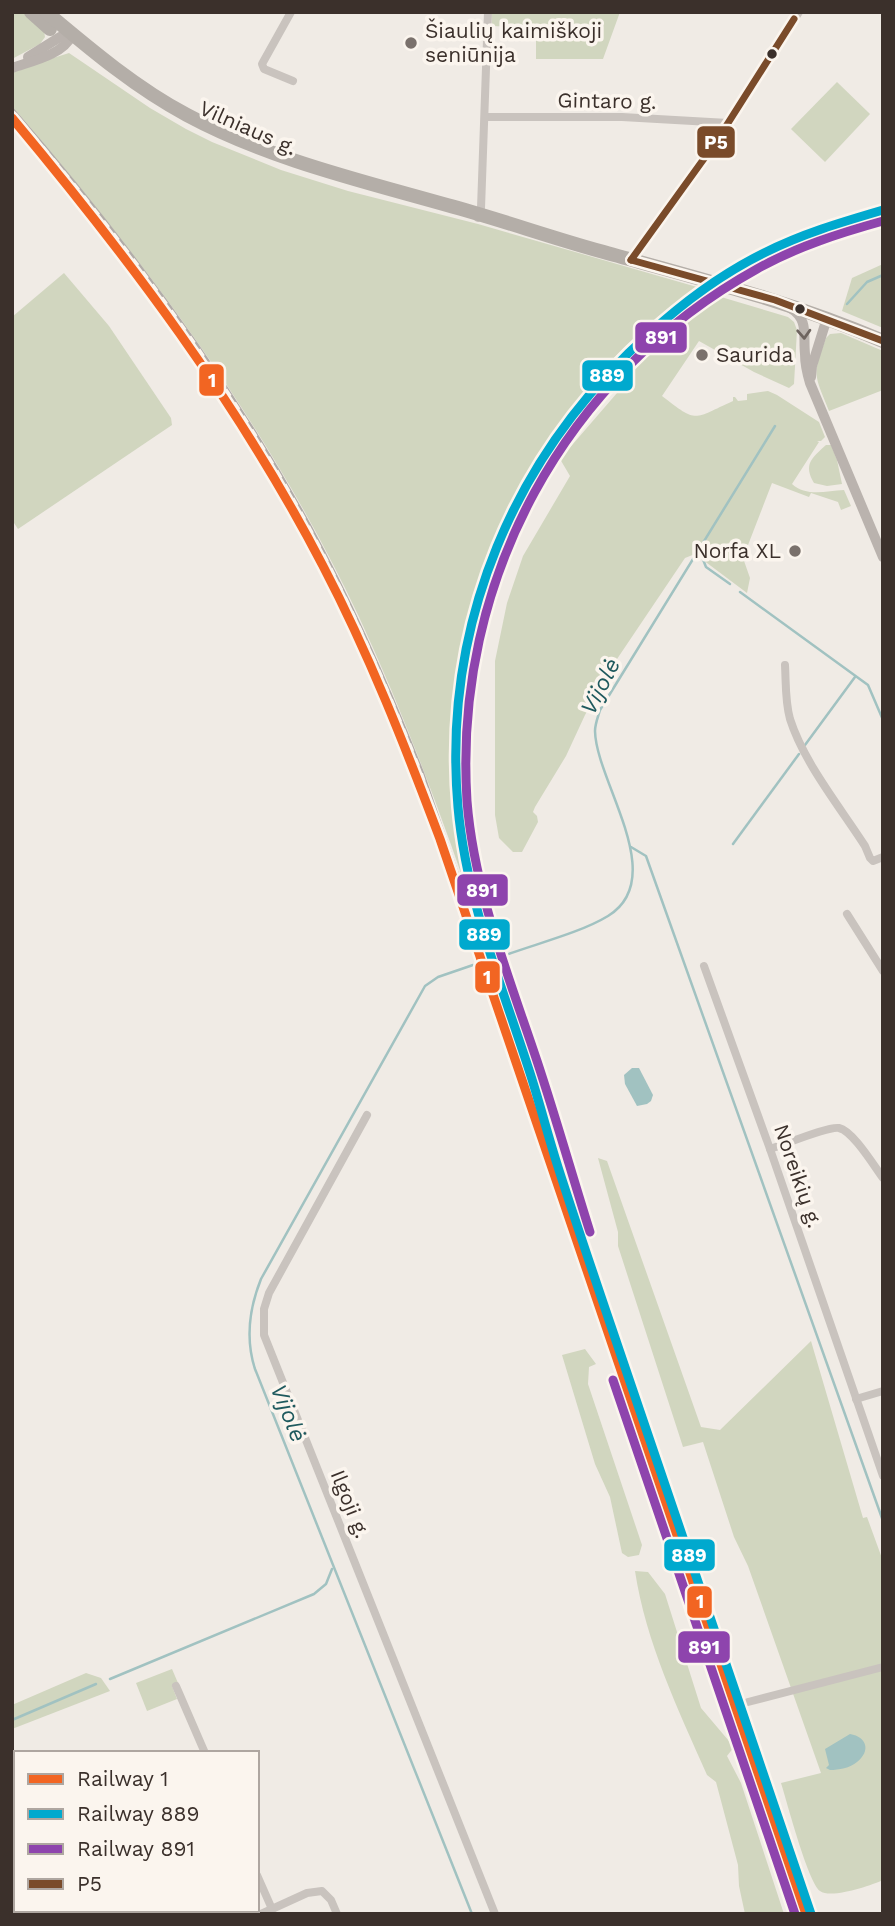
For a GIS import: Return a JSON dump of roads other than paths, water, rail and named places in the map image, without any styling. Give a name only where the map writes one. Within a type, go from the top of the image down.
[{"type":"highway","name":"Vilniaus g.","points":[[31,12],[67,39],[186,115],[234,138],[304,165],[775,300],[883,341]]},
{"type":"highway","name":"Vilniaus g.","points":[[46,12],[67,39]]},
{"type":"main road","points":[[12,67],[54,52],[67,39]]},
{"type":"main road","points":[[775,300],[797,312],[803,320],[806,368],[810,383],[883,557]]},
{"type":"main road","points":[[810,383],[812,366],[827,318]]},
{"type":"street","points":[[292,12],[262,64],[264,69],[293,82]]},
{"type":"street","points":[[478,217],[485,117],[488,12]]},
{"type":"street","points":[[631,260],[774,54],[793,14]]},
{"type":"street","name":"Gintaro g.","points":[[485,117],[622,117],[728,123]]},
{"type":"street","points":[[785,665],[788,709],[803,751],[865,846],[870,859],[873,861],[883,858]]},
{"type":"street","points":[[847,914],[883,971]]},
{"type":"street","name":"Noreikių g.","points":[[704,966],[771,1149],[883,1476]]},
{"type":"street","name":"Ilgoji g.","points":[[367,1115],[277,1276],[264,1309],[264,1335],[495,1914]]},
{"type":"street","points":[[771,1149],[839,1128],[851,1135],[883,1178]]},
{"type":"street","points":[[856,1399],[883,1391]]},
{"type":"street","points":[[748,1702],[883,1667]]},
{"type":"street","points":[[176,1686],[204,1751]]},
{"type":"street","points":[[259,1880],[272,1909]]},
{"type":"street","points":[[261,1914],[307,1893],[322,1891],[331,1900],[337,1914]]},
{"type":"water","points":[[632,1068],[639,1068],[653,1095],[647,1104],[637,1106],[625,1084],[624,1075]]},
{"type":"water","points":[[850,1734],[860,1738],[865,1745],[861,1758],[844,1768],[826,1768],[829,1765],[825,1749]]},
{"type":"waterway","name":"Vijolė","points":[[847,304],[867,282],[883,275]]},
{"type":"waterway","name":"Vijolė","points":[[503,956],[597,922],[608,916],[625,899],[632,878],[631,854],[625,828],[598,752],[595,731],[600,710],[775,426]]},
{"type":"waterway","points":[[700,552],[706,567],[730,584]]},
{"type":"waterway","points":[[740,592],[868,685],[883,720]]},
{"type":"waterway","points":[[805,745],[855,677]]},
{"type":"waterway","points":[[733,844],[799,754]]},
{"type":"waterway","points":[[631,847],[646,856],[883,1521]]},
{"type":"waterway","name":"Vijolė","points":[[472,1914],[255,1369],[249,1335],[251,1312],[261,1279],[425,986],[438,977],[473,965]]},
{"type":"waterway","points":[[110,1679],[314,1594],[326,1584],[332,1569]]},
{"type":"waterway","points":[[12,1720],[96,1684]]},
{"type":"railway","points":[[12,110],[134,259],[172,311],[245,418],[326,558],[370,649],[422,774],[572,1208]]},
{"type":"rail line","name":"1","points":[[12,118],[140,279],[219,390],[290,506],[323,566],[371,667],[440,839],[806,1914]]},
{"type":"rail line","name":"889","points":[[811,1914],[584,1246],[486,942],[462,841],[456,739],[462,673],[476,609],[497,547],[525,488],[560,432],[602,381],[650,333],[704,289],[732,270],[792,240],[883,210]]},
{"type":"rail line","name":"891","points":[[590,1232],[494,933],[477,867],[467,801],[468,719],[479,640],[502,564],[534,493],[577,426],[628,366],[689,314],[757,269],[818,241],[883,221]]},
{"type":"rail line","name":"891","points":[[613,1380],[795,1914]]},
{"type":"place","name":"Šiaulių kaimiškoji seniūnija","points":[[411,43]]},
{"type":"place","name":"Saurida","points":[[702,355]]},
{"type":"place","name":"Norfa XL","points":[[795,551]]}]
